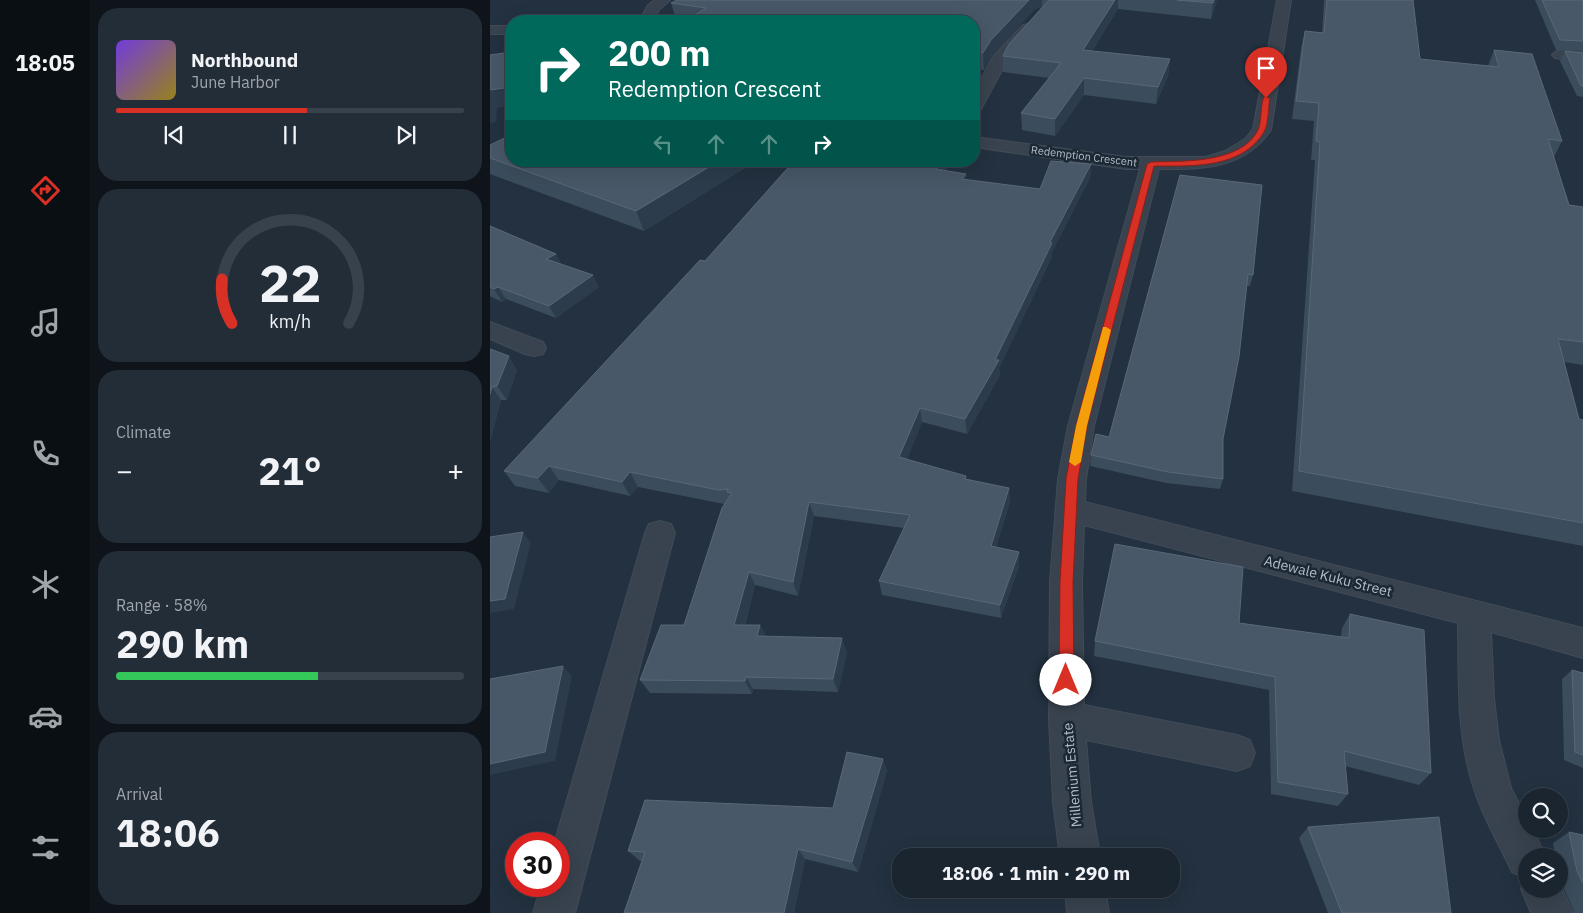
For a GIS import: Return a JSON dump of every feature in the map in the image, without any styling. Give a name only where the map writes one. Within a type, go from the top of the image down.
[{"type":"street","points":[[649,15],[653,8],[663,0]]},
{"type":"street","name":"Redemption Crescent","points":[[980,143],[1151,164],[1208,163],[1231,155],[1251,143],[1262,130],[1284,0]]},
{"type":"street","points":[[980,91],[1001,57],[1036,19]]},
{"type":"street","points":[[490,30],[505,30]]},
{"type":"street","points":[[1560,55],[1583,57]]},
{"type":"street","name":"Millenium Estate","points":[[1079,848],[1072,802],[1067,719],[1066,582],[1072,510],[1072,479],[1081,426],[1151,164]]},
{"type":"street","points":[[490,330],[534,348]]},
{"type":"street","name":"Adewale Kuku Street","points":[[1072,510],[1474,613],[1583,643]]},
{"type":"street","points":[[554,913],[660,532]]},
{"type":"street","points":[[1474,613],[1478,718],[1482,751],[1491,783],[1521,848]]},
{"type":"street","points":[[1067,719],[1237,752]]},
{"type":"street","points":[[1086,898],[1088,913]]},
{"type":"street","points":[[1544,898],[1552,913]]},
{"type":"building","points":[[677,0],[1029,0],[991,40],[983,53],[980,53],[980,15],[695,15],[706,8],[671,3]]},
{"type":"building","points":[[1049,0],[1115,0],[1083,50],[1170,59],[1158,87],[1084,78],[1055,119],[1021,113],[1061,63],[1003,56],[1009,44]]},
{"type":"building","points":[[1177,0],[1214,0],[1213,3]]},
{"type":"building","points":[[1327,0],[1413,0],[1420,59],[1499,67],[1494,50],[1532,54],[1562,141],[1548,139],[1569,205],[1583,207],[1583,342],[1558,339],[1579,419],[1583,420],[1583,523],[1299,471],[1320,142],[1316,141],[1319,103],[1296,101],[1305,31],[1324,33]]},
{"type":"building","points":[[1542,0],[1583,0],[1583,41],[1560,40]]},
{"type":"building","points":[[1565,51],[1583,53],[1583,86],[1581,86]]},
{"type":"building","points":[[505,53],[505,88],[490,90],[490,55]]},
{"type":"building","points":[[505,138],[505,163],[490,158],[490,145]]},
{"type":"building","points":[[1051,161],[1091,164],[1050,242],[1052,243],[995,360],[999,360],[965,419],[920,408],[899,457],[966,476],[965,479],[1009,488],[991,546],[1019,552],[1000,605],[879,581],[910,515],[809,502],[793,582],[749,572],[734,625],[760,625],[757,636],[842,638],[833,679],[746,677],[745,681],[640,680],[661,625],[684,625],[722,508],[732,493],[727,492],[728,489],[718,490],[630,472],[622,482],[549,466],[538,478],[504,471],[700,260],[705,261],[789,167],[937,167],[936,169],[966,174],[962,179],[1040,189]]},
{"type":"building","points":[[515,167],[709,167],[636,211]]},
{"type":"building","points":[[1180,175],[1262,185],[1253,275],[1248,274],[1239,357],[1223,439],[1223,479],[1168,472],[1091,455],[1096,434],[1109,437]]},
{"type":"building","points":[[490,226],[556,254],[546,259],[593,275],[549,306],[498,287],[494,289],[490,287]]},
{"type":"building","points":[[490,349],[509,356],[497,386],[492,387],[490,394]]},
{"type":"building","points":[[523,532],[505,599],[490,601],[490,537]]},
{"type":"building","points":[[1115,544],[1243,567],[1239,623],[1349,638],[1350,614],[1424,630],[1431,773],[1344,751],[1348,794],[1278,782],[1275,677],[1095,641]]},
{"type":"building","points":[[563,666],[545,752],[490,764],[490,679]]},
{"type":"building","points":[[1572,670],[1583,673],[1583,755],[1575,752]]},
{"type":"building","points":[[847,752],[883,759],[852,862],[798,849],[784,913],[624,913],[645,852],[628,851],[645,800],[833,808]]},
{"type":"building","points":[[1439,817],[1451,913],[1342,913],[1308,827]]},
{"type":"building","points":[[1569,832],[1583,835],[1583,883],[1577,871]]},
{"type":"slow traffic","points":[[1075,462],[1081,426],[1106,330]]},
{"type":"route","points":[[1066,680],[1066,582],[1072,510],[1072,479],[1081,426],[1151,164],[1208,163],[1231,155],[1251,143],[1262,130],[1266,98]]}]
